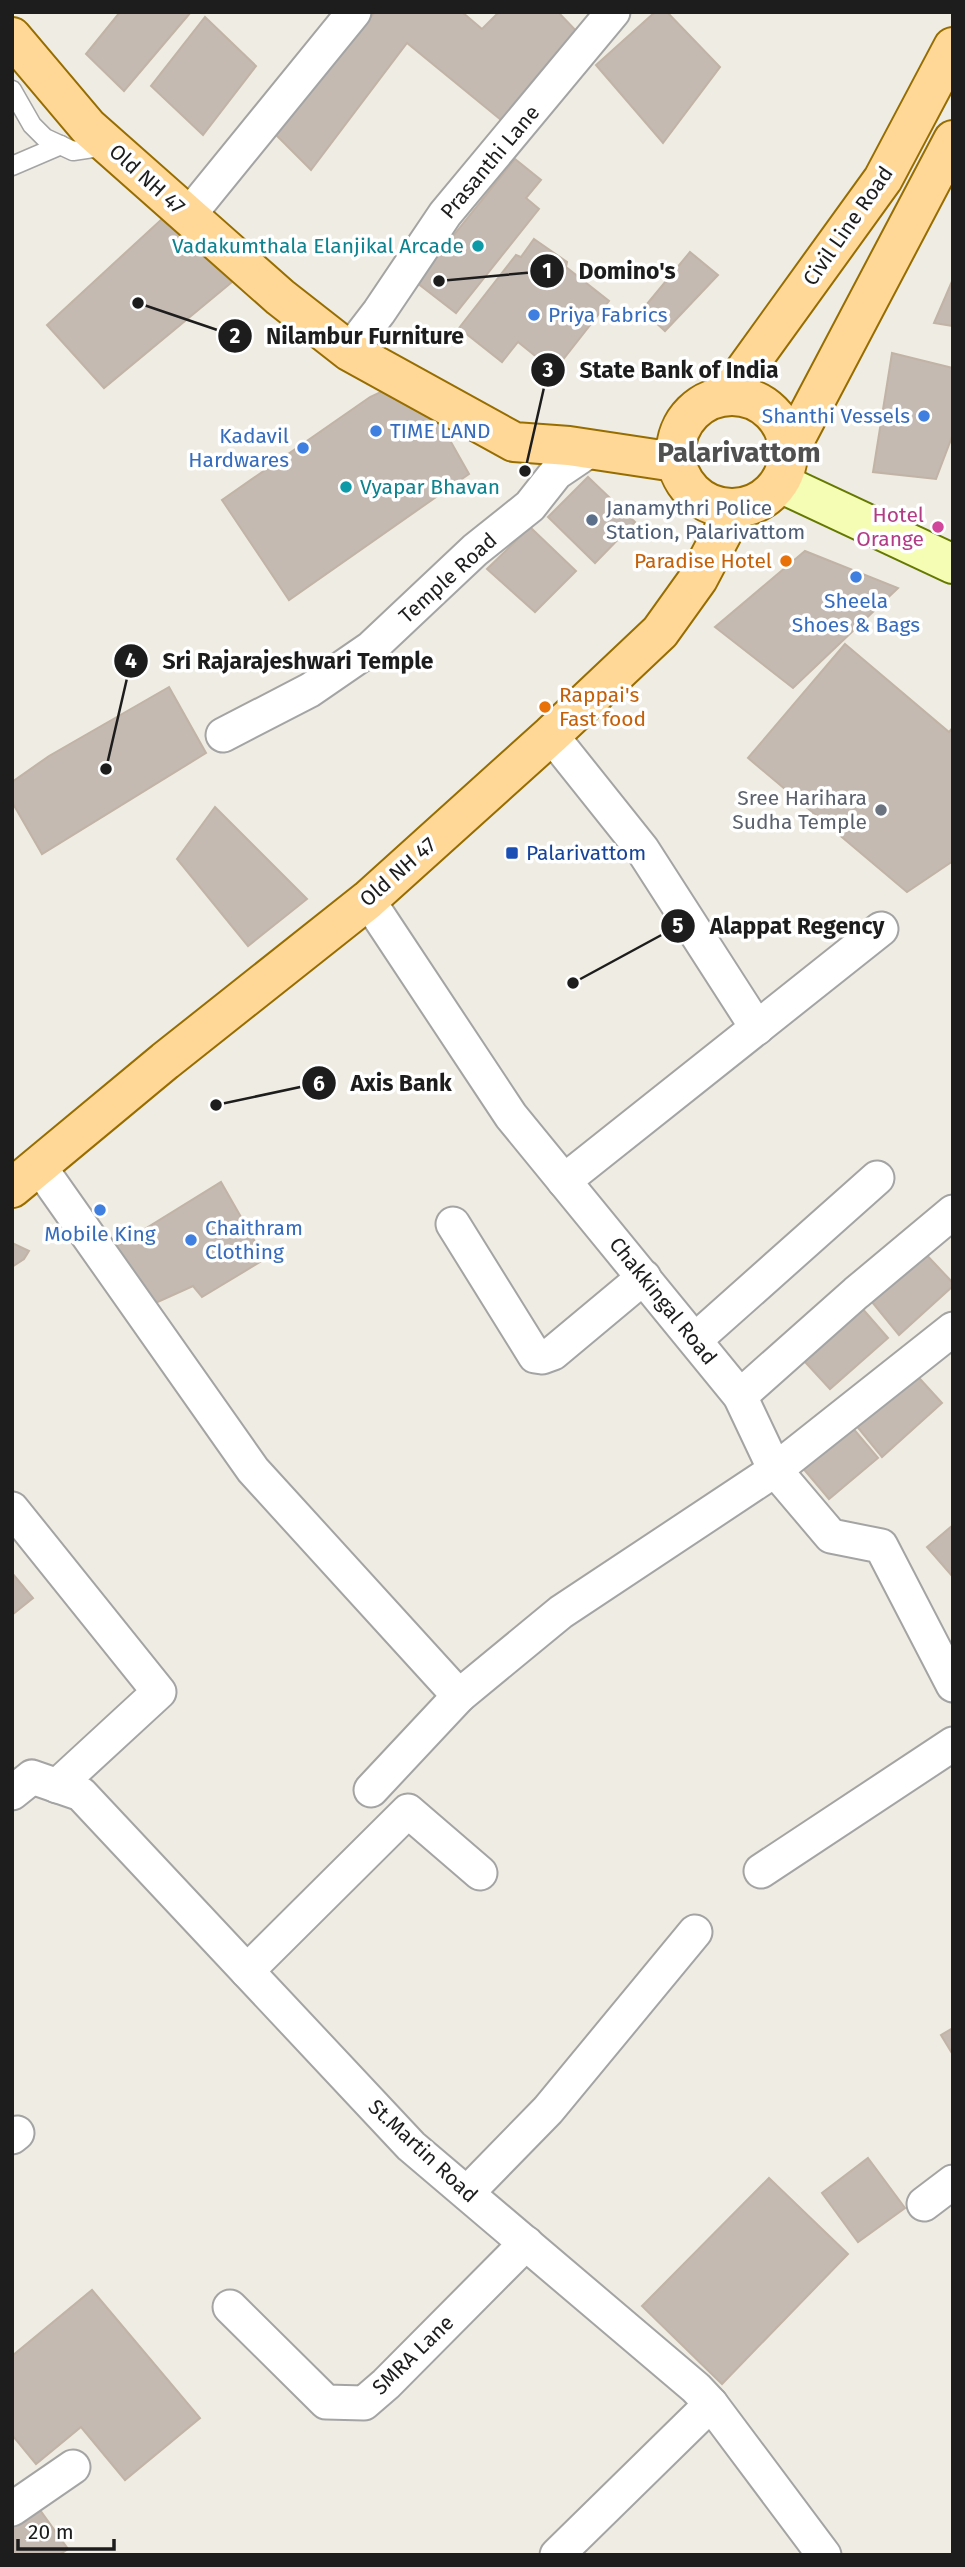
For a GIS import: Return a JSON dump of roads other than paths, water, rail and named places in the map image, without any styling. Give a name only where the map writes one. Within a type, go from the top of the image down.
[{"type":"main road","name":"Old NH 47","points":[[13,42],[88,127],[280,297],[349,351],[514,442],[676,462]]},
{"type":"main road","name":"Civil Line Road","points":[[727,395],[883,179],[953,47]]},
{"type":"main road","points":[[785,467],[780,421],[757,401],[727,395],[693,411],[677,434],[676,462],[686,487],[708,504],[735,509],[760,502],[785,467],[953,140]]},
{"type":"main road","points":[[785,467],[953,564]]},
{"type":"main road","name":"Old NH 47","points":[[26,1177],[165,1061],[368,900],[551,735],[660,632],[698,579],[735,509]]},
{"type":"street","points":[[188,216],[354,12]]},
{"type":"street","name":"Prasanthi Lane","points":[[349,351],[379,312],[445,214],[613,12]]},
{"type":"street","name":"Temple Road","points":[[223,735],[310,690],[371,648],[475,550],[530,506],[556,473],[590,450]]},
{"type":"street","points":[[551,735],[642,849],[757,1028]]},
{"type":"street","name":"Chakkingal Road","points":[[368,900],[511,1116],[740,1396],[775,1470],[831,1536],[881,1546],[943,1644],[953,1685]]},
{"type":"street","points":[[564,1181],[881,929]]},
{"type":"street","points":[[26,1177],[253,1470],[459,1696]]},
{"type":"street","points":[[695,1340],[877,1178]]},
{"type":"street","points":[[740,1396],[856,1293],[953,1212]]},
{"type":"street","points":[[453,1224],[536,1356],[553,1353],[644,1277]]},
{"type":"street","points":[[371,1790],[459,1696],[561,1612],[775,1470],[953,1329]]},
{"type":"street","points":[[12,1509],[159,1692],[57,1786]]},
{"type":"street","points":[[761,1871],[953,1744]]},
{"type":"street","name":"St.Martin Road","points":[[12,1793],[32,1777],[81,1794],[411,2146],[696,2388],[711,2404],[824,2555]]},
{"type":"street","points":[[247,1971],[408,1811],[480,1873]]},
{"type":"street","points":[[467,2193],[548,2110],[695,1932]]},
{"type":"street","points":[[924,2204],[953,2182]]},
{"type":"street","name":"SMRA Lane","points":[[230,2307],[326,2402],[363,2403],[386,2384],[526,2243]]},
{"type":"street","points":[[557,2555],[711,2404]]},
{"type":"street","points":[[12,2509],[73,2467]]},
{"type":"lane","points":[[12,90],[32,125],[45,138],[72,151],[110,146]]},
{"type":"lane","points":[[12,166],[61,145]]},
{"type":"place","name":"Vadakumthala Elanjikal Arcade","points":[[478,246]]},
{"type":"place","name":"Domino's","points":[[439,281]]},
{"type":"place","name":"Nilambur Furniture","points":[[138,303]]},
{"type":"place","name":"Priya Fabrics","points":[[534,315]]},
{"type":"place","name":"Shanthi Vessels","points":[[924,416]]},
{"type":"place","name":"TIME LAND","points":[[376,431]]},
{"type":"place","name":"Kadavil Hardwares","points":[[303,448]]},
{"type":"place","name":"State Bank of India","points":[[525,471]]},
{"type":"place","name":"Vyapar Bhavan","points":[[346,487]]},
{"type":"place","name":"Janamythri Police Station, Palarivattom","points":[[592,520]]},
{"type":"place","name":"Hotel Orange","points":[[938,527]]},
{"type":"place","name":"Paradise Hotel","points":[[786,561]]},
{"type":"place","name":"Sheela Shoes & Bags","points":[[856,577]]},
{"type":"place","name":"Rappai's Fast food","points":[[545,707]]},
{"type":"place","name":"Sri Rajarajeshwari Temple","points":[[106,769]]},
{"type":"place","name":"Sree Harihara Sudha Temple","points":[[881,810]]},
{"type":"place","name":"Palarivattom","points":[[512,853]]},
{"type":"place","name":"Alappat Regency","points":[[573,983]]},
{"type":"place","name":"Axis Bank","points":[[216,1105]]},
{"type":"place","name":"Mobile King","points":[[100,1210]]},
{"type":"place","name":"Chaithram Clothing","points":[[191,1240]]},
{"type":"district","name":"Palarivattom","points":[[739,452]]}]
